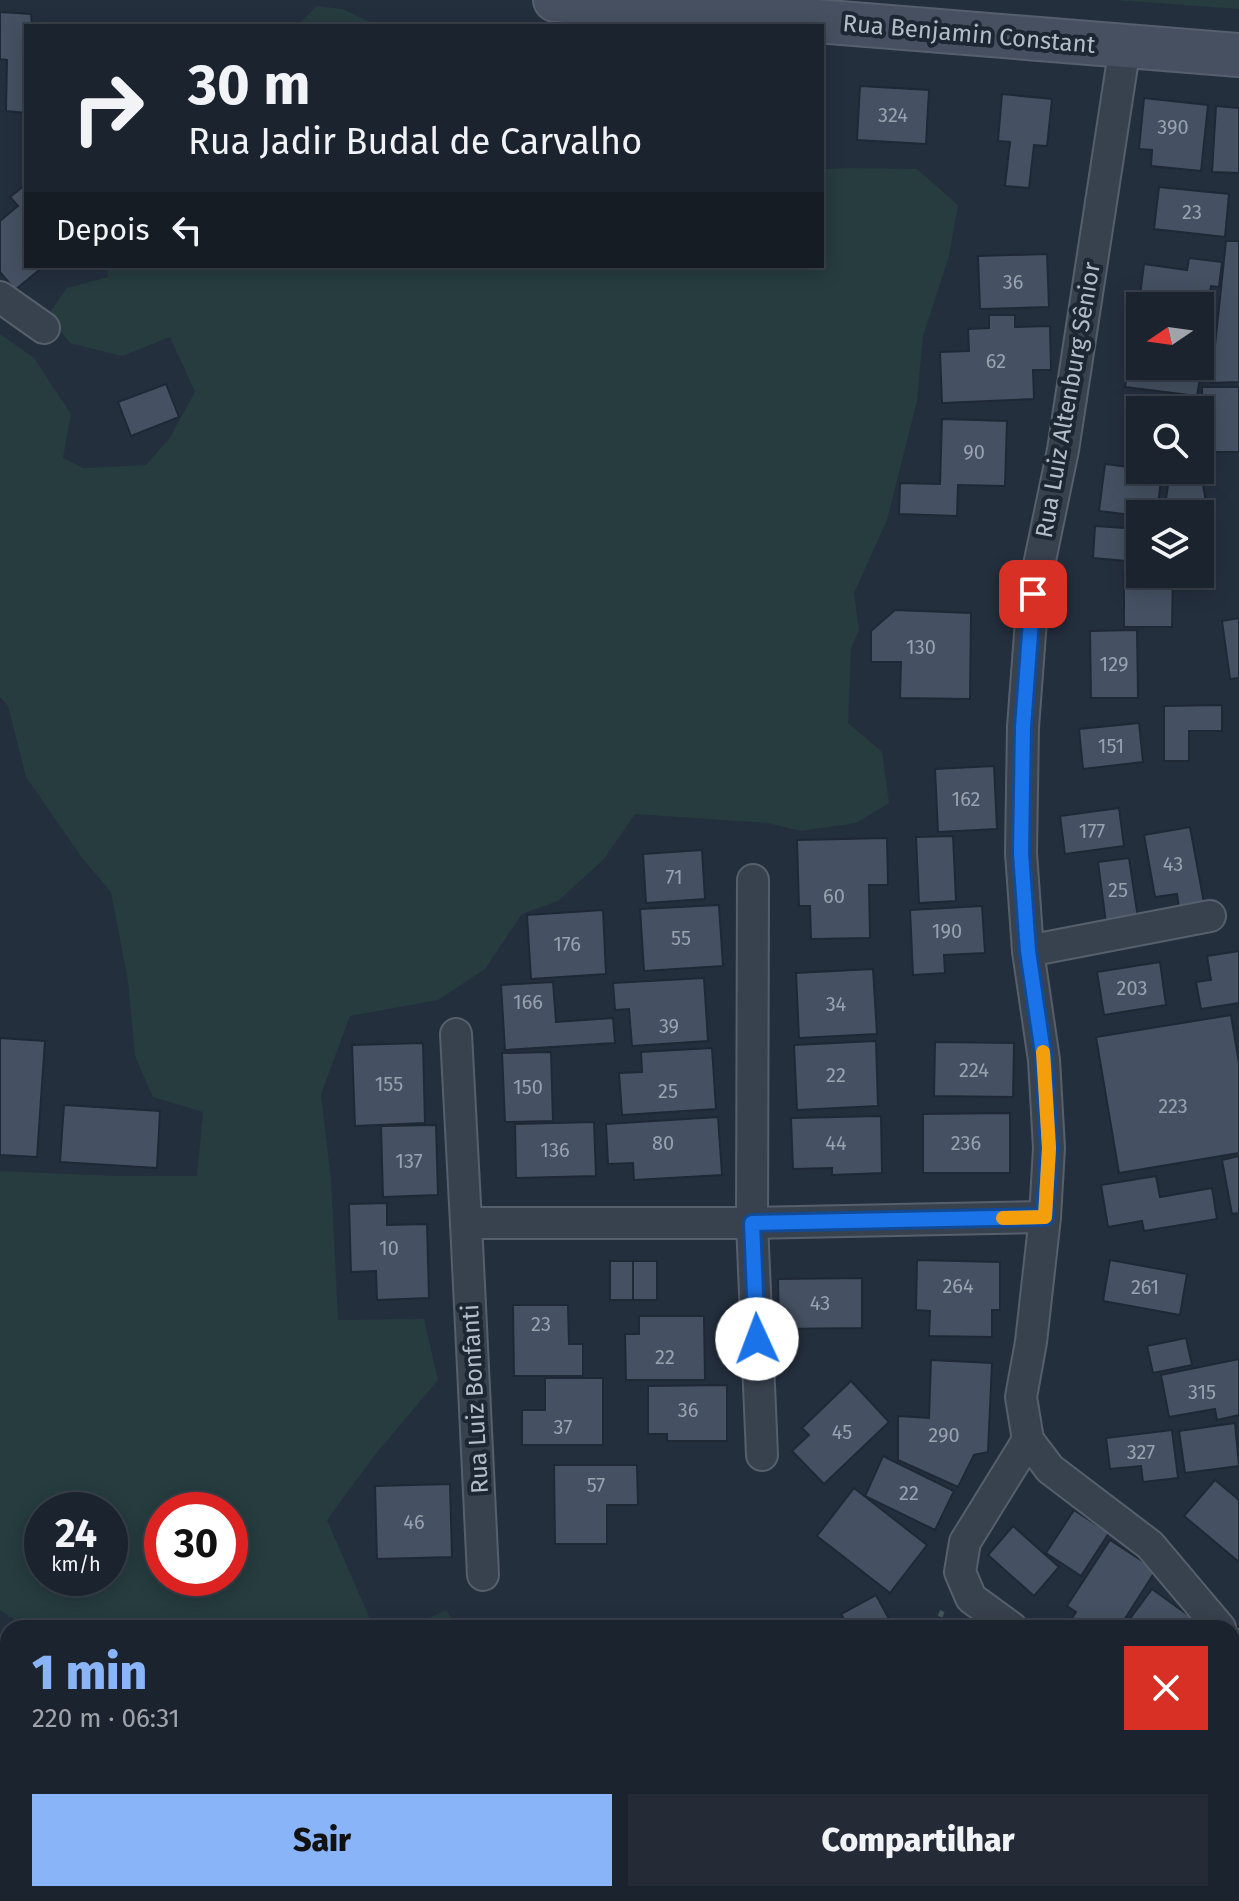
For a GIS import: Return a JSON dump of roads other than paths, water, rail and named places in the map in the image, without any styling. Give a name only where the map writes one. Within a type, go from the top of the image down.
[{"type":"main road","name":"Rua Benjamin Constant","points":[[555,0],[1239,55]]},
{"type":"street","name":"Rua Luiz Altenburg Sênior","points":[[1125,46],[1063,450],[1033,594],[1023,727],[1021,853],[1028,951],[1045,1075],[1049,1148],[1031,1342],[1021,1397],[1028,1440],[1050,1469],[1150,1545],[1213,1620]]},
{"type":"street","points":[[0,297],[44,328]]},
{"type":"street","points":[[753,880],[752,1223],[762,1455]]},
{"type":"street","points":[[1028,951],[1210,916]]},
{"type":"street","name":"Rua Luiz Bonfanti","points":[[456,1034],[483,1575]]},
{"type":"street","points":[[466,1223],[752,1223],[1045,1217]]},
{"type":"street","points":[[1001,1620],[971,1598],[960,1572],[965,1542],[1028,1440]]}]
